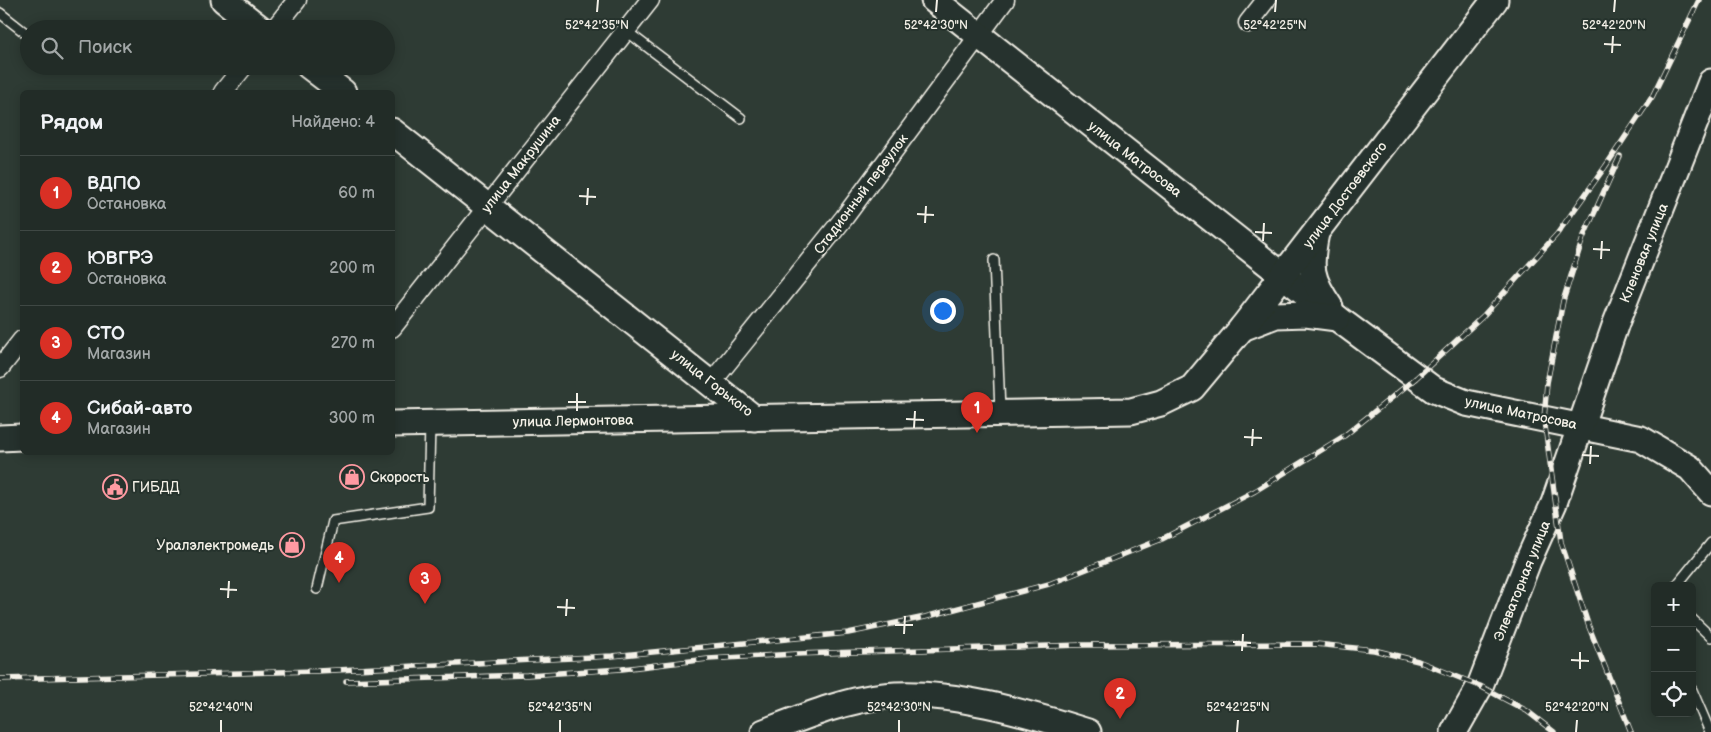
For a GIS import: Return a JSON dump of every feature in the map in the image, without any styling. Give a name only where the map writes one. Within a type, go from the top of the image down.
[{"type":"main road","points":[[224,0],[250,20]]},
{"type":"main road","name":"улица Матросова","points":[[934,0],[1337,318],[1434,390],[1466,403],[1641,439],[1690,468],[1711,492]]},
{"type":"main road","name":"улица Достоевского","points":[[1192,388],[1242,328],[1495,0]]},
{"type":"main road","points":[[321,75],[340,90]]},
{"type":"main road","name":"Кленовая улица","points":[[1580,426],[1616,323],[1711,82]]},
{"type":"main road","name":"улица Горького","points":[[395,133],[754,418],[1131,411],[1161,403],[1192,388]]},
{"type":"main road","name":"улица Матросова","points":[[1316,233],[1310,260],[1316,287],[1337,318]]},
{"type":"main road","points":[[1242,328],[1276,315],[1306,314],[1337,318]]},
{"type":"main road","name":"улица Лермонтова","points":[[395,424],[754,418]]},
{"type":"main road","name":"Элеваторная улица","points":[[1454,732],[1480,686],[1528,561],[1554,503],[1580,426]]},
{"type":"main road","points":[[764,732],[819,712],[884,696],[946,697],[1036,715],[1088,732]]},
{"type":"street","points":[[281,20],[296,0]]},
{"type":"street","name":"улица Макрушина","points":[[395,324],[650,0]]},
{"type":"street","name":"Стадионный переулок","points":[[711,383],[844,218],[1005,0]]},
{"type":"street","points":[[1248,23],[1266,0]]},
{"type":"street","points":[[224,90],[236,75]]},
{"type":"street","points":[[0,368],[20,343]]},
{"type":"lane","points":[[0,13],[20,29]]},
{"type":"lane","points":[[625,30],[741,118]]},
{"type":"lane","points":[[994,260],[1000,413]]},
{"type":"lane","points":[[317,589],[333,521],[428,507],[430,424]]},
{"type":"lane","points":[[1679,582],[1711,543]]},
{"type":"lane","points":[[1696,623],[1711,636]]},
{"type":"lane","points":[[1696,699],[1710,732]]},
{"type":"railway","points":[[0,679],[317,671],[612,656],[848,633],[925,617],[1049,584],[1162,539],[1255,491],[1344,436],[1416,378],[1483,316],[1557,234],[1605,167],[1652,97],[1699,0]]},
{"type":"railway","points":[[1620,156],[1583,238],[1563,301],[1547,383],[1544,419],[1561,542],[1589,627],[1631,732]]},
{"type":"railway","points":[[346,681],[527,675],[622,669],[708,659],[796,654],[1081,645],[1316,644],[1374,650],[1418,661],[1480,686],[1527,711],[1554,732]]},
{"type":"place","name":"ВДПО","points":[[977,433]]},
{"type":"place","name":"Скорость","points":[[352,477]]},
{"type":"place","name":"ГИБДД","points":[[115,487]]},
{"type":"place","name":"Уралэлектромедь","points":[[292,545]]},
{"type":"place","name":"Сибай-авто","points":[[339,583]]},
{"type":"place","name":"СТО","points":[[425,604]]},
{"type":"place","name":"ЮВГРЭ","points":[[1120,719]]}]
